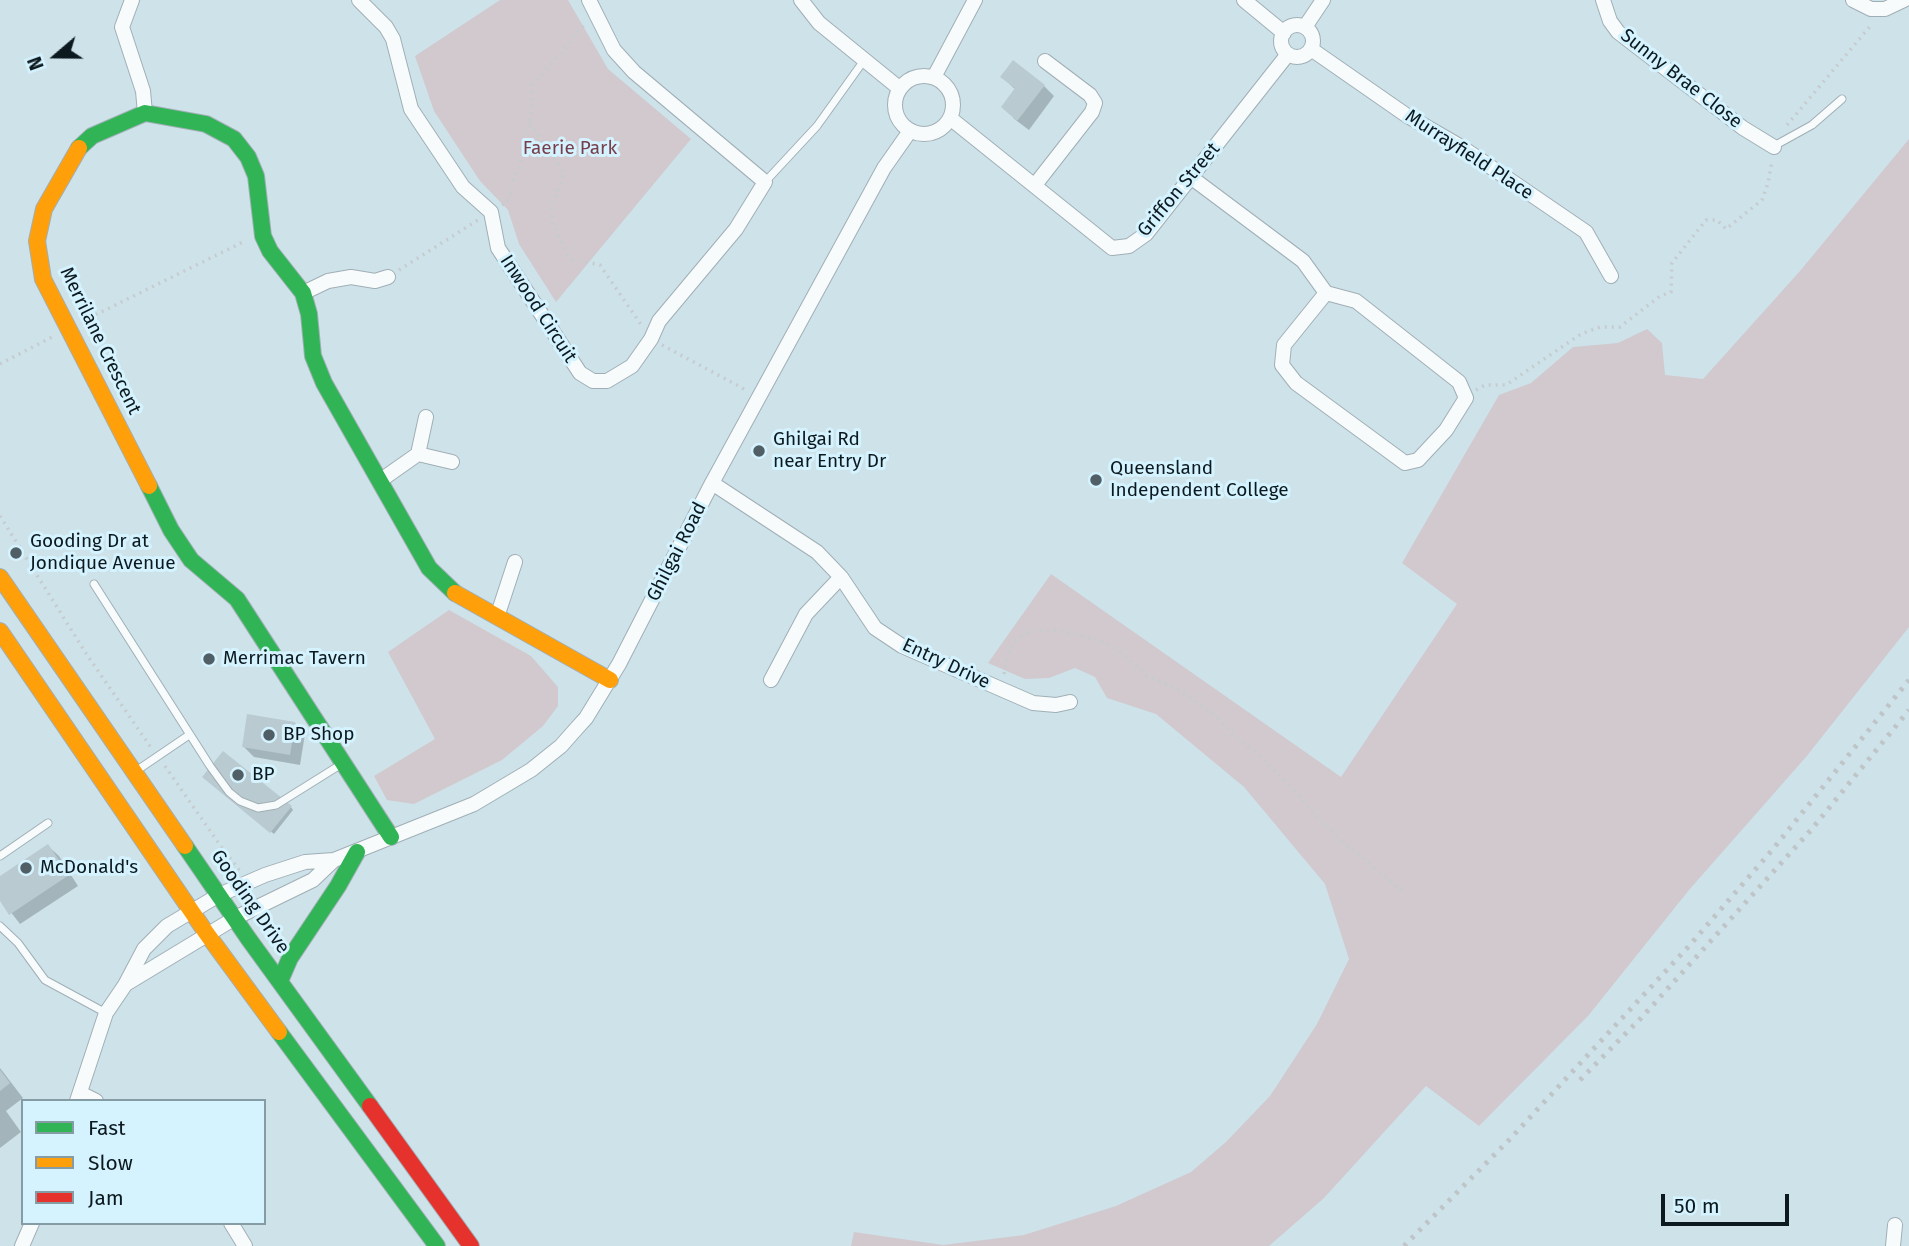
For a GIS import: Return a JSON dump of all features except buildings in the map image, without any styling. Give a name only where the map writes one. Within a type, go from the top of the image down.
[{"type":"main road","points":[[145,113],[206,124],[234,139],[248,157],[256,176],[263,236],[270,250],[303,293],[309,314],[313,356],[324,383],[429,568],[455,593],[610,680]]},
{"type":"main road","name":"Merrilane Crescent","points":[[145,113],[92,136],[76,151],[44,209],[37,241],[43,279],[171,530],[191,560],[237,599],[391,837]]},
{"type":"main road","name":"Gooding Drive","points":[[0,577],[234,918],[471,1246]]},
{"type":"main road","points":[[0,631],[6,650],[207,934],[438,1246]]},
{"type":"main road","points":[[280,981],[290,958],[338,886],[357,852]]},
{"type":"street","points":[[132,0],[122,27],[143,91],[145,113]]},
{"type":"street","points":[[359,0],[386,27],[393,39],[411,108],[463,187],[491,212]]},
{"type":"street","points":[[801,0],[819,23],[899,88]]},
{"type":"street","points":[[933,77],[975,0]]},
{"type":"street","points":[[1244,0],[1284,33]]},
{"type":"street","points":[[1305,27],[1323,0]]},
{"type":"street","name":"Sunny Brae Close","points":[[1603,0],[1610,21],[1618,32],[1743,128],[1774,147]]},
{"type":"street","points":[[1853,0],[1871,9],[1885,9],[1904,0]]},
{"type":"street","points":[[592,7],[614,50],[634,72],[765,182]]},
{"type":"street","points":[[1296,25],[1305,27],[1313,37],[1311,49],[1301,57],[1288,54],[1281,44],[1284,33],[1296,25]]},
{"type":"street","name":"Murrayfield Place","points":[[1311,49],[1406,115],[1463,148],[1586,232],[1611,276]]},
{"type":"street","name":"Griffon Street","points":[[950,118],[1112,248],[1129,246],[1146,234],[1288,54]]},
{"type":"street","points":[[1035,185],[1092,113],[1095,103],[1090,95],[1045,61]]},
{"type":"street","points":[[922,76],[933,77],[942,82],[951,95],[950,118],[944,126],[930,134],[909,131],[901,124],[895,109],[899,88],[912,78],[922,76]]},
{"type":"street","name":"Ghilgai Road","points":[[78,1097],[106,1013],[150,941],[191,911],[219,895],[305,862],[334,860],[357,852],[474,804],[531,770],[561,746],[576,729],[610,680],[712,484],[884,168],[909,131]]},
{"type":"street","points":[[1192,178],[1303,261],[1326,293],[1356,302],[1459,382],[1466,398],[1446,430],[1418,460],[1405,463],[1296,383],[1282,365],[1284,345],[1326,293]]},
{"type":"street","name":"Inwood Circuit","points":[[491,212],[499,248],[580,373],[593,381],[607,381],[632,366],[651,339],[659,321],[736,229],[765,182]]},
{"type":"street","points":[[303,293],[328,281],[351,277],[375,281],[388,277]]},
{"type":"street","points":[[381,480],[418,454],[426,417]]},
{"type":"street","points":[[418,454],[452,462]]},
{"type":"street","name":"Entry Drive","points":[[712,484],[817,552],[841,577],[875,628],[902,646],[1033,703],[1056,705],[1070,702]]},
{"type":"street","points":[[497,617],[515,562]]},
{"type":"street","points":[[771,680],[806,614],[841,577]]},
{"type":"street","name":"Ghilgai Road","points":[[125,985],[234,918],[313,880],[334,860]]},
{"type":"street","points":[[22,1246],[31,1225]]},
{"type":"street","points":[[232,1225],[245,1246]]},
{"type":"street","points":[[1894,1246],[1895,1225]]},
{"type":"lane","points":[[765,182],[817,126],[865,60]]},
{"type":"lane","points":[[1774,147],[1812,125],[1842,99]]},
{"type":"lane","points":[[94,584],[189,735],[229,792],[240,801],[258,808],[276,805],[344,763]]},
{"type":"lane","points":[[135,771],[189,735]]},
{"type":"lane","points":[[0,856],[48,823]]},
{"type":"lane","points":[[0,926],[18,943],[45,980],[106,1013]]},
{"type":"path","points":[[388,277],[508,201],[530,123],[533,85],[577,32],[592,7]]},
{"type":"path","points":[[1465,395],[1485,385],[1506,385],[1581,334],[1600,327],[1620,327],[1660,296],[1671,292],[1672,262],[1706,220],[1717,220],[1726,229],[1762,200],[1774,147],[1789,122],[1885,9]]},
{"type":"path","points":[[530,123],[564,173],[551,208],[553,223],[568,255],[572,259],[600,265],[651,339],[760,397]]},
{"type":"path","points":[[0,364],[245,241],[263,236]]},
{"type":"path","points":[[0,516],[87,655],[240,870]]},
{"type":"path","points":[[1002,690],[1009,650],[1017,639],[1029,632],[1058,630],[1105,642],[1119,651],[1143,674],[1187,695],[1217,717],[1235,737],[1292,787],[1314,814],[1341,840],[1405,893]]},
{"type":"path","points":[[221,861],[228,855]]},
{"type":"path","points":[[262,913],[289,941]]},
{"type":"green space","name":"Faerie Park","points":[[500,0],[568,0],[608,69],[691,139],[556,302],[519,244],[508,210],[480,181],[434,111],[415,56]]},
{"type":"green space","points":[[1909,139],[1909,627],[1806,757],[1689,890],[1588,1016],[1479,1126],[1426,1086],[1324,1198],[1269,1246],[851,1246],[854,1232],[943,1245],[1024,1235],[1116,1206],[1191,1172],[1226,1142],[1270,1096],[1317,1024],[1349,959],[1325,884],[1244,787],[1156,714],[1107,698],[1095,677],[1075,668],[1049,678],[1025,679],[988,663],[1051,574],[1341,777],[1457,604],[1402,563],[1499,395],[1531,383],[1573,347],[1618,343],[1647,329],[1662,343],[1665,375],[1703,379],[1800,271]]},
{"type":"green space","points":[[449,610],[531,656],[558,687],[558,706],[543,726],[502,760],[414,804],[387,800],[374,776],[435,739],[388,652]]},
{"type":"railway","points":[[1404,1246],[1509,1140],[1689,946],[1773,849],[1909,680]]},
{"type":"railway","points":[[1580,1080],[1643,1016],[1811,830],[1909,710]]},
{"type":"traffic: fast","points":[[79,148],[92,136],[145,113],[206,124],[234,139],[248,157],[256,176],[263,236],[270,251],[303,293],[309,314],[313,356],[324,383],[429,568],[455,593]]},
{"type":"traffic: fast","points":[[149,486],[171,530],[191,560],[237,599],[391,837]]},
{"type":"traffic: fast","points":[[185,846],[370,1106]]},
{"type":"traffic: fast","points":[[280,981],[290,958],[338,886],[357,852]]},
{"type":"traffic: fast","points":[[279,1032],[437,1246]]},
{"type":"traffic: slow","points":[[79,148],[44,209],[37,241],[43,279],[149,486]]},
{"type":"traffic: slow","points":[[0,577],[185,846]]},
{"type":"traffic: slow","points":[[455,593],[610,680]]},
{"type":"traffic: slow","points":[[0,631],[207,934],[279,1032]]},
{"type":"traffic: jam","points":[[370,1106],[471,1246]]},
{"type":"place","name":"Ghilgai Rd near Entry Dr","points":[[759,451]]},
{"type":"place","name":"Queensland Independent College","points":[[1096,480]]},
{"type":"place","name":"Gooding Dr at Jondique Avenue","points":[[16,553]]},
{"type":"place","name":"Merrimac Tavern","points":[[209,659]]},
{"type":"place","name":"BP Shop","points":[[269,735]]},
{"type":"place","name":"BP","points":[[238,775]]},
{"type":"place","name":"McDonald's","points":[[26,868]]}]
